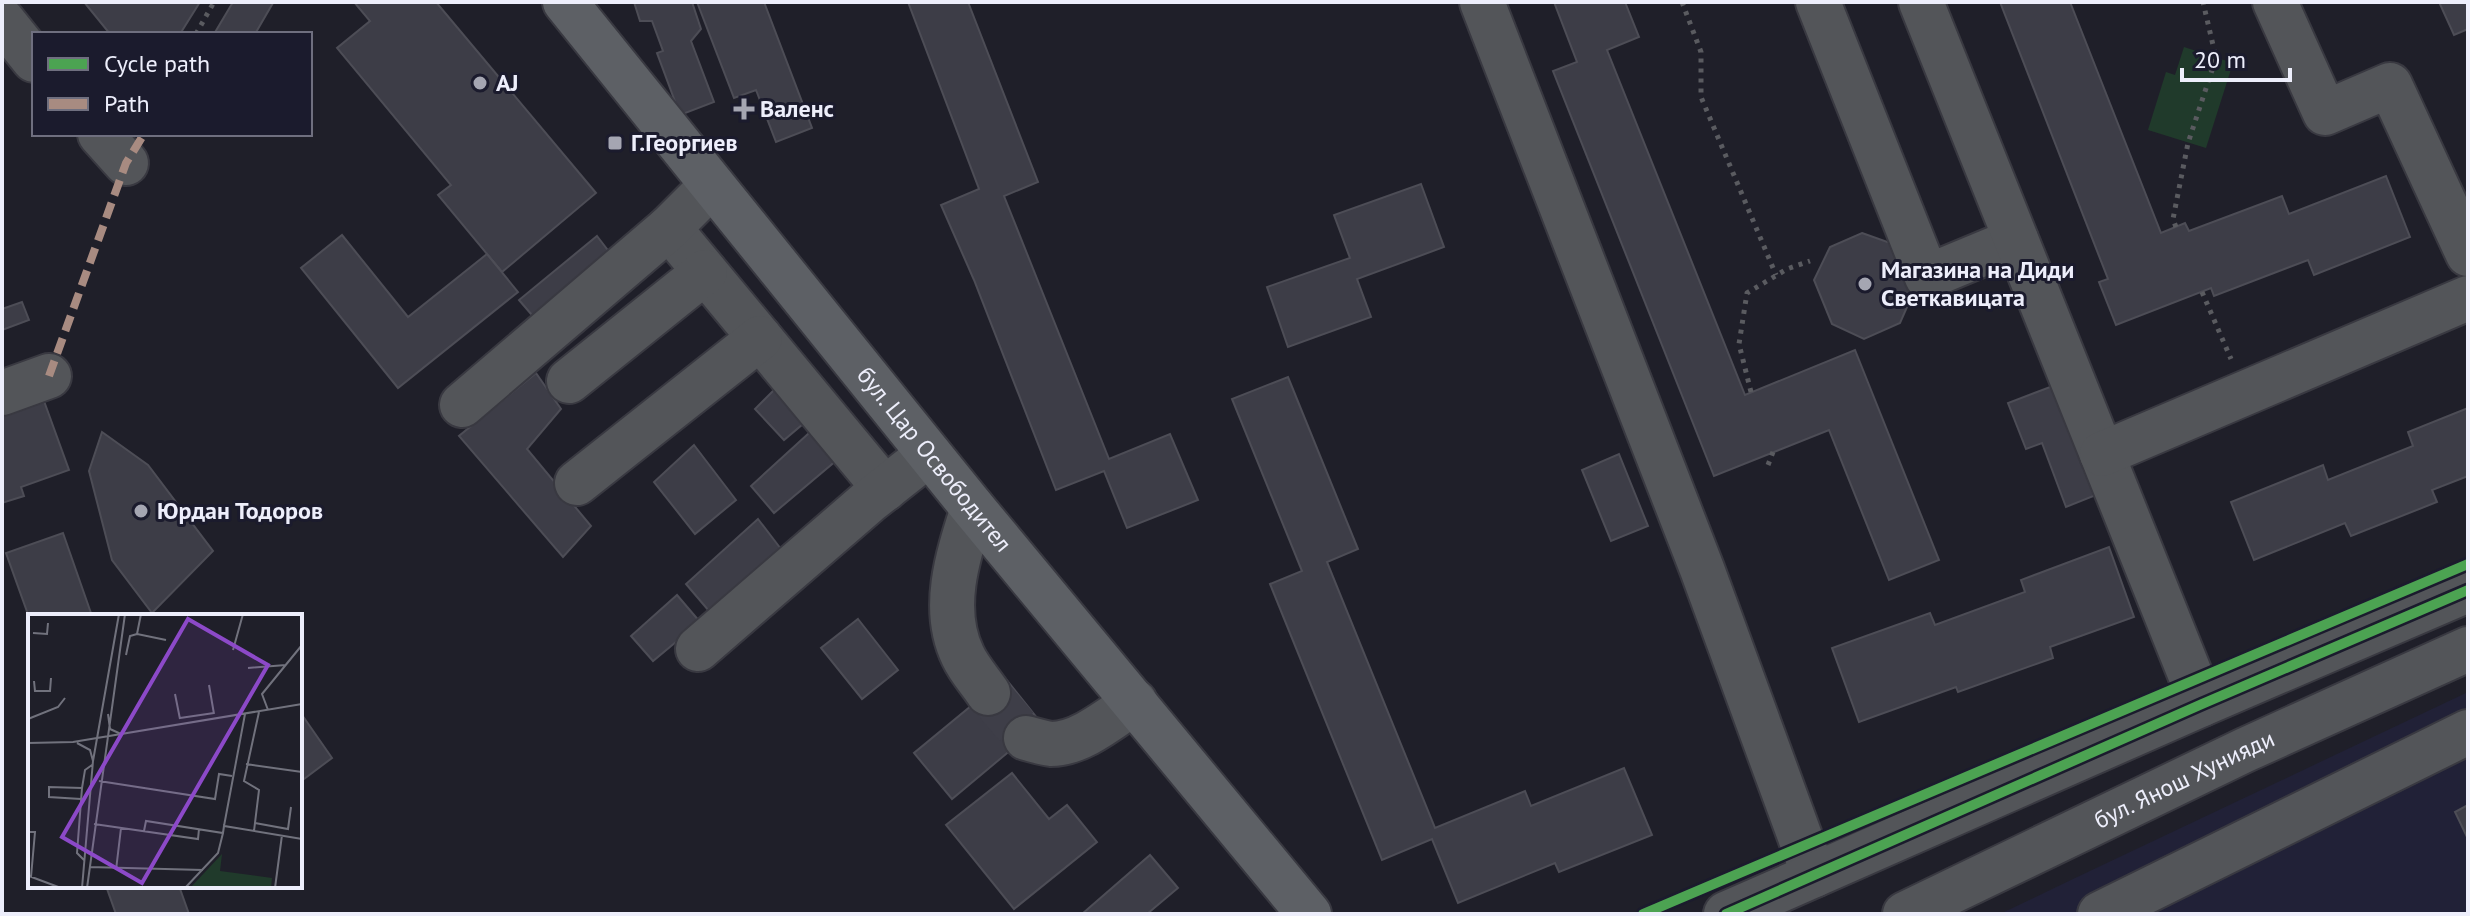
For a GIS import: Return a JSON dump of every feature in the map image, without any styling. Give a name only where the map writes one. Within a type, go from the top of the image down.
[{"type":"main road","name":"бул. Цар Освободител","points":[[565,2],[973,508],[1307,912]]},
{"type":"street","points":[[1482,2],[1707,581],[1814,875]]},
{"type":"street","points":[[1818,2],[1927,277],[2016,240]]},
{"type":"street","points":[[1921,2],[2202,704]]},
{"type":"street","points":[[2275,2],[2325,113],[2390,85],[2468,254]]},
{"type":"street","points":[[2,20],[32,58]]},
{"type":"street","points":[[462,405],[669,228],[712,185]]},
{"type":"street","points":[[669,228],[885,489]]},
{"type":"street","points":[[569,381],[705,272]]},
{"type":"street","points":[[2102,454],[2468,298]]},
{"type":"street","points":[[577,483],[760,338]]},
{"type":"street","points":[[2,393],[49,376]]},
{"type":"street","points":[[698,649],[929,454]]},
{"type":"street","points":[[973,508],[955,566],[953,625],[963,656],[988,693]]},
{"type":"street","points":[[1726,914],[2468,590]]},
{"type":"street","name":"бул. Янош Хунияди","points":[[1905,914],[2245,750],[2468,649]]},
{"type":"street","points":[[1026,738],[1052,744],[1068,740],[1087,733],[1135,702]]},
{"type":"street","points":[[2100,914],[2468,732]]},
{"type":"path","points":[[197,32],[214,2]]},
{"type":"path","points":[[1682,2],[1701,52],[1701,97],[1776,275]]},
{"type":"path","points":[[2176,227],[2173,219],[2188,143],[2216,58],[2203,2]]},
{"type":"path","points":[[1751,392],[1739,344],[1747,293],[1776,275],[1810,261]]},
{"type":"path","points":[[2202,292],[2245,393]]},
{"type":"path","points":[[1768,465],[1773,452]]},
{"type":"shaded area","points":[[2468,692],[2468,914],[2000,914],[2073,879]]},
{"type":"green space","points":[[2184,47],[2233,63],[2206,148],[2148,130],[2166,72],[2175,75]]},
{"type":"building","points":[[84,2],[200,2],[181,32],[108,32]]},
{"type":"building","points":[[233,2],[282,2],[273,3],[256,32],[215,32]]},
{"type":"building","points":[[354,2],[436,2],[596,193],[502,272],[438,195],[451,185],[337,48],[370,21]]},
{"type":"building","points":[[634,2],[692,2],[701,29],[691,41],[714,102],[680,115],[657,53],[663,51],[652,21],[640,21]]},
{"type":"building","points":[[697,2],[764,2],[812,128],[776,142],[756,90],[734,98]]},
{"type":"building","points":[[908,2],[968,2],[1038,182],[1004,196],[1109,459],[1170,434],[1198,500],[1127,528],[1104,471],[1056,490],[974,280],[941,205],[979,189]]},
{"type":"building","points":[[1554,2],[1625,2],[1639,37],[1607,50],[1745,395],[1855,350],[1939,560],[1889,580],[1829,430],[1714,476],[1553,71],[1577,62]]},
{"type":"building","points":[[2000,2],[2070,2],[2161,233],[2185,223],[2189,231],[2282,196],[2289,214],[2386,176],[2410,237],[2314,275],[2308,260],[2214,296],[2211,288],[2116,325],[2099,282],[2108,279]]},
{"type":"building","points":[[2439,2],[2468,2],[2468,29],[2454,35]]},
{"type":"building","points":[[1421,184],[1444,247],[1357,279],[1371,317],[1288,347],[1267,287],[1350,258],[1334,215]]},
{"type":"building","name":"Магазина на Диди Светкавицата","points":[[1862,233],[1896,245],[1915,289],[1900,323],[1864,339],[1832,324],[1814,280],[1830,247]]},
{"type":"building","points":[[342,235],[408,317],[487,254],[518,292],[398,388],[301,268]]},
{"type":"building","points":[[597,236],[620,266],[544,329],[519,300]]},
{"type":"building","points":[[22,302],[29,320],[2,330],[2,309]]},
{"type":"building","points":[[536,373],[561,409],[527,449],[591,526],[563,557],[459,436]]},
{"type":"building","points":[[788,376],[816,413],[784,440],[755,409]]},
{"type":"building","points":[[1288,377],[1358,549],[1327,562],[1435,828],[1525,791],[1531,806],[1624,768],[1652,835],[1559,872],[1555,863],[1458,903],[1432,839],[1382,860],[1270,584],[1302,571],[1232,399]]},
{"type":"building","points":[[2058,384],[2106,491],[2066,507],[2042,443],[2026,449],[2008,403]]},
{"type":"building","points":[[44,401],[69,470],[21,487],[24,496],[2,503],[2,407]]},
{"type":"building","points":[[2468,408],[2468,476],[2432,490],[2437,502],[2351,536],[2345,523],[2254,560],[2231,502],[2323,465],[2328,480],[2413,446],[2408,432]]},
{"type":"building","points":[[820,423],[844,454],[774,513],[751,486]]},
{"type":"building","name":"Юрдан Тодоров","points":[[102,432],[148,465],[213,551],[152,613],[112,560],[89,471]]},
{"type":"building","points":[[694,445],[736,500],[695,534],[654,482]]},
{"type":"building","points":[[1619,454],[1648,526],[1611,541],[1582,470]]},
{"type":"building","points":[[758,519],[781,549],[709,611],[686,584]]},
{"type":"building","points":[[63,533],[91,614],[28,614],[6,553]]},
{"type":"building","points":[[2109,547],[2134,617],[2050,647],[2053,658],[1958,692],[1956,687],[1859,722],[1832,648],[1930,613],[1935,625],[2025,592],[2021,580]]},
{"type":"building","points":[[677,595],[700,622],[653,661],[631,636]]},
{"type":"building","points":[[858,619],[898,670],[862,699],[821,648]]},
{"type":"building","points":[[1005,678],[1042,724],[952,799],[914,753]]},
{"type":"building","points":[[302,715],[332,758],[302,780]]},
{"type":"building","points":[[1012,773],[1049,819],[1067,805],[1097,842],[1014,909],[946,825]]},
{"type":"building","points":[[2468,805],[2468,839],[2455,812]]},
{"type":"building","points":[[1150,855],[1178,888],[1147,914],[1082,914]]},
{"type":"building","points":[[107,888],[180,888],[189,914],[116,914]]},
{"type":"tunnel","points":[[988,693],[1026,738]]},
{"type":"marked path","points":[[49,376],[126,163],[143,136]]},
{"type":"cycle path","points":[[1643,914],[2468,564]]},
{"type":"cycle path","points":[[1726,914],[2468,590]]},
{"type":"place","name":"AJ","points":[[480,83]]},
{"type":"place","name":"Валенс","points":[[744,109]]},
{"type":"place","name":"Г.Георгиев","points":[[615,143]]},
{"type":"place","name":"Магазина на Диди Светкавицата","points":[[1865,284]]},
{"type":"place","name":"Юрдан Тодоров","points":[[141,511]]}]
